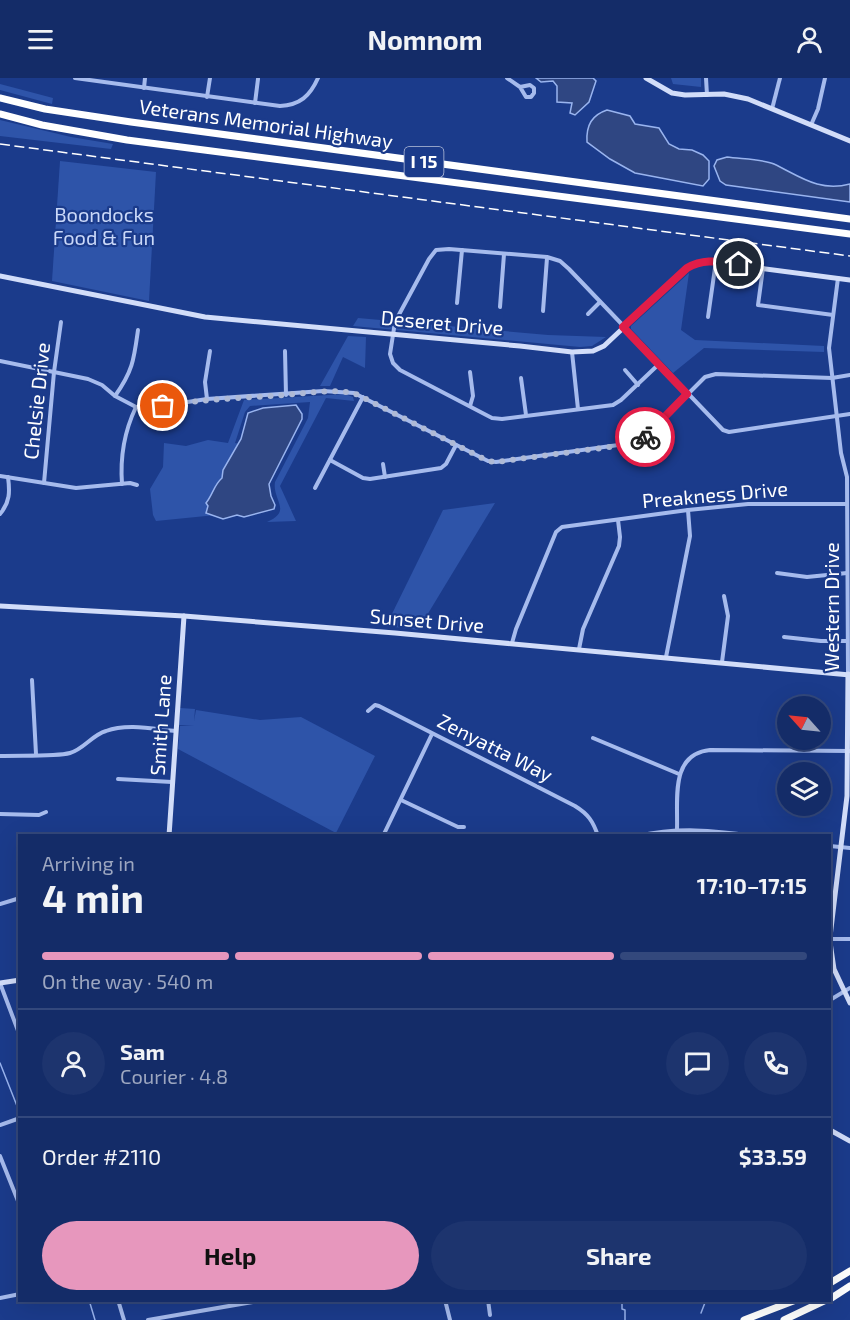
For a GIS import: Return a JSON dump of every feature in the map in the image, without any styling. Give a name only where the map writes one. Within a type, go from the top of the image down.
[{"type":"highway","name":"Veterans Memorial Highway","points":[[0,98],[45,109],[131,122],[850,219]]},
{"type":"highway","name":"Veterans Memorial Highway","points":[[0,114],[127,140],[850,234]]},
{"type":"highway","points":[[831,1282],[850,1270]]},
{"type":"highway","points":[[831,1298],[850,1287]]},
{"type":"highway","points":[[744,1320],[791,1302]]},
{"type":"highway","points":[[784,1320],[824,1302]]},
{"type":"street","points":[[75,78],[280,106],[296,104],[309,94],[318,78]]},
{"type":"street","points":[[144,88],[145,78]]},
{"type":"street","points":[[207,97],[210,78]]},
{"type":"street","points":[[507,78],[520,87]]},
{"type":"street","points":[[646,78],[672,93],[737,96],[850,141]]},
{"type":"street","points":[[706,78],[707,95]]},
{"type":"street","points":[[772,109],[780,78]]},
{"type":"street","points":[[811,125],[825,78]]},
{"type":"street","points":[[255,103],[258,79]]},
{"type":"street","points":[[659,364],[613,405],[502,419],[492,418],[400,370],[393,363],[390,354],[395,322],[436,250],[547,257],[560,261],[600,302],[623,327],[659,364],[718,427],[729,432],[850,414]]},
{"type":"street","points":[[457,303],[462,250]]},
{"type":"street","points":[[500,307],[504,254]]},
{"type":"street","points":[[543,311],[547,257]]},
{"type":"street","name":"Deseret Drive","points":[[0,276],[205,317],[572,352],[593,351],[604,346],[687,268],[705,261],[850,280]]},
{"type":"street","points":[[708,317],[716,261]]},
{"type":"street","points":[[763,268],[758,305],[833,315]]},
{"type":"street","name":"Western Drive","points":[[831,931],[847,796],[849,751],[846,504],[848,477],[841,453],[829,348],[838,278]]},
{"type":"street","points":[[588,314],[600,302]]},
{"type":"street","name":"Chelsie Drive","points":[[44,483],[54,372],[62,322]]},
{"type":"street","points":[[116,396],[128,379],[133,366],[138,330]]},
{"type":"street","points":[[207,399],[205,382],[210,351]]},
{"type":"street","points":[[285,351],[286,395]]},
{"type":"street","points":[[572,352],[578,409]]},
{"type":"street","points":[[0,361],[88,379],[102,385],[136,408],[207,399],[343,391],[363,397],[488,461],[496,462],[640,442],[705,376],[716,374],[832,378],[850,375]]},
{"type":"street","points":[[625,370],[638,384]]},
{"type":"street","points":[[470,372],[473,396],[470,406]]},
{"type":"street","points":[[521,378],[526,416]]},
{"type":"street","points":[[315,488],[363,397]]},
{"type":"street","points":[[122,484],[124,437],[136,408]]},
{"type":"street","points":[[652,430],[668,446]]},
{"type":"street","points":[[330,460],[363,478],[370,479],[441,468],[446,464],[456,445]]},
{"type":"street","points":[[383,464],[385,477]]},
{"type":"street","points":[[0,476],[76,488],[137,485]]},
{"type":"street","points":[[0,514],[8,501],[10,492],[8,477]]},
{"type":"street","name":"Preakness Drive","points":[[512,643],[556,532],[562,527],[688,510],[775,503],[846,504]]},
{"type":"street","points":[[666,657],[690,536],[688,510]]},
{"type":"street","points":[[579,649],[583,629],[619,546],[618,520]]},
{"type":"street","points":[[777,573],[807,577],[847,573]]},
{"type":"street","points":[[722,662],[728,616],[724,596]]},
{"type":"street","name":"Sunset Drive","points":[[0,606],[184,616],[512,643],[849,675]]},
{"type":"street","name":"Smith Lane","points":[[169,834],[184,616]]},
{"type":"street","points":[[784,637],[847,641]]},
{"type":"street","points":[[32,680],[36,754]]},
{"type":"street","name":"Zenyatta Way","points":[[368,711],[375,705],[380,706],[575,806],[586,813],[592,821],[596,834]]},
{"type":"street","points":[[0,756],[67,754],[80,749],[105,731],[125,727],[176,731]]},
{"type":"street","points":[[384,834],[432,734]]},
{"type":"street","points":[[593,738],[679,774]]},
{"type":"street","points":[[677,830],[679,774],[684,762],[693,754],[702,751],[849,751]]},
{"type":"street","points":[[118,779],[172,783]]},
{"type":"street","points":[[401,800],[458,827],[464,827]]},
{"type":"street","points":[[0,814],[39,815],[46,812]]},
{"type":"street","points":[[651,834],[677,830],[710,830],[739,834]]},
{"type":"street","points":[[709,834],[710,830]]},
{"type":"street","points":[[831,846],[850,848]]},
{"type":"street","points":[[0,904],[18,899]]},
{"type":"street","points":[[831,939],[850,939]]},
{"type":"street","name":"Western Drive","points":[[831,946],[834,969],[850,1003]]},
{"type":"street","points":[[18,980],[0,983],[18,1031]]},
{"type":"street","points":[[831,999],[850,988]]},
{"type":"street","points":[[0,1123],[18,1118]]},
{"type":"street","points":[[831,1131],[850,1141]]},
{"type":"street","points":[[0,1156],[18,1201]]},
{"type":"street","points":[[0,1298],[18,1294]]},
{"type":"street","points":[[119,1302],[124,1320]]},
{"type":"street","points":[[148,1320],[252,1302]]},
{"type":"street","points":[[446,1302],[450,1320]]},
{"type":"street","points":[[488,1302],[490,1315]]},
{"type":"green space","points":[[671,78],[701,78],[701,87],[673,84]]},
{"type":"green space","points":[[0,84],[53,98],[52,104],[0,90]]},
{"type":"green space","points":[[0,120],[71,137],[113,144],[111,149],[0,136]]},
{"type":"green space","name":"Boondocks Food & Fun","points":[[60,161],[156,172],[149,301],[52,281]]},
{"type":"green space","points":[[689,273],[681,330],[695,340],[824,346],[824,352],[704,348],[673,373],[631,329],[631,326]]},
{"type":"green space","points":[[358,318],[548,335],[606,337],[592,346],[580,347],[353,326]]},
{"type":"green space","points":[[348,336],[366,337],[365,368],[343,357],[330,386],[320,386]]},
{"type":"green space","points":[[345,394],[353,397],[354,401],[326,398],[280,486],[296,521],[267,522],[279,514],[280,505],[275,482],[308,418],[310,402],[250,406],[245,412],[235,443],[239,444],[223,469],[222,478],[206,502],[216,515],[156,521],[153,515],[150,489],[163,467],[164,443],[186,446],[208,440],[228,443],[244,400]]},
{"type":"green space","points":[[495,503],[418,630],[386,626],[443,510]]},
{"type":"green space","points":[[180,708],[195,709],[194,721],[196,710],[260,720],[301,717],[375,756],[336,833],[178,749],[180,726],[194,726],[179,725]]},
{"type":"shaded area","points":[[536,78],[593,78],[596,81],[589,102],[575,115],[570,113],[572,103],[557,102],[557,86],[553,81],[541,82]]},
{"type":"shaded area","points":[[607,110],[630,116],[635,124],[659,128],[669,144],[703,155],[709,161],[709,179],[703,186],[635,173],[610,159],[587,142],[591,122],[597,115]]},
{"type":"shaded area","points":[[727,157],[769,162],[819,185],[850,184],[850,202],[726,185],[720,181],[714,166],[717,160]]},
{"type":"shaded area","points":[[296,405],[302,414],[302,419],[269,484],[274,509],[244,517],[237,515],[223,519],[206,513],[208,506],[206,503],[222,478],[223,470],[241,439],[248,413],[263,408]]},
{"type":"waterway","points":[[0,1063],[18,1108]]},
{"type":"waterway","points":[[90,1302],[95,1320]]},
{"type":"waterway","points":[[622,1302],[625,1320]]},
{"type":"waterway","points":[[701,1313],[705,1302]]},
{"type":"railway","points":[[0,144],[850,256]]},
{"type":"way so far","points":[[163,406],[207,399],[343,391],[354,393],[488,461],[496,462],[632,444],[640,442],[645,437]]},
{"type":"route","points":[[645,437],[687,394],[623,327],[687,268],[696,263],[716,261],[739,264]]}]
